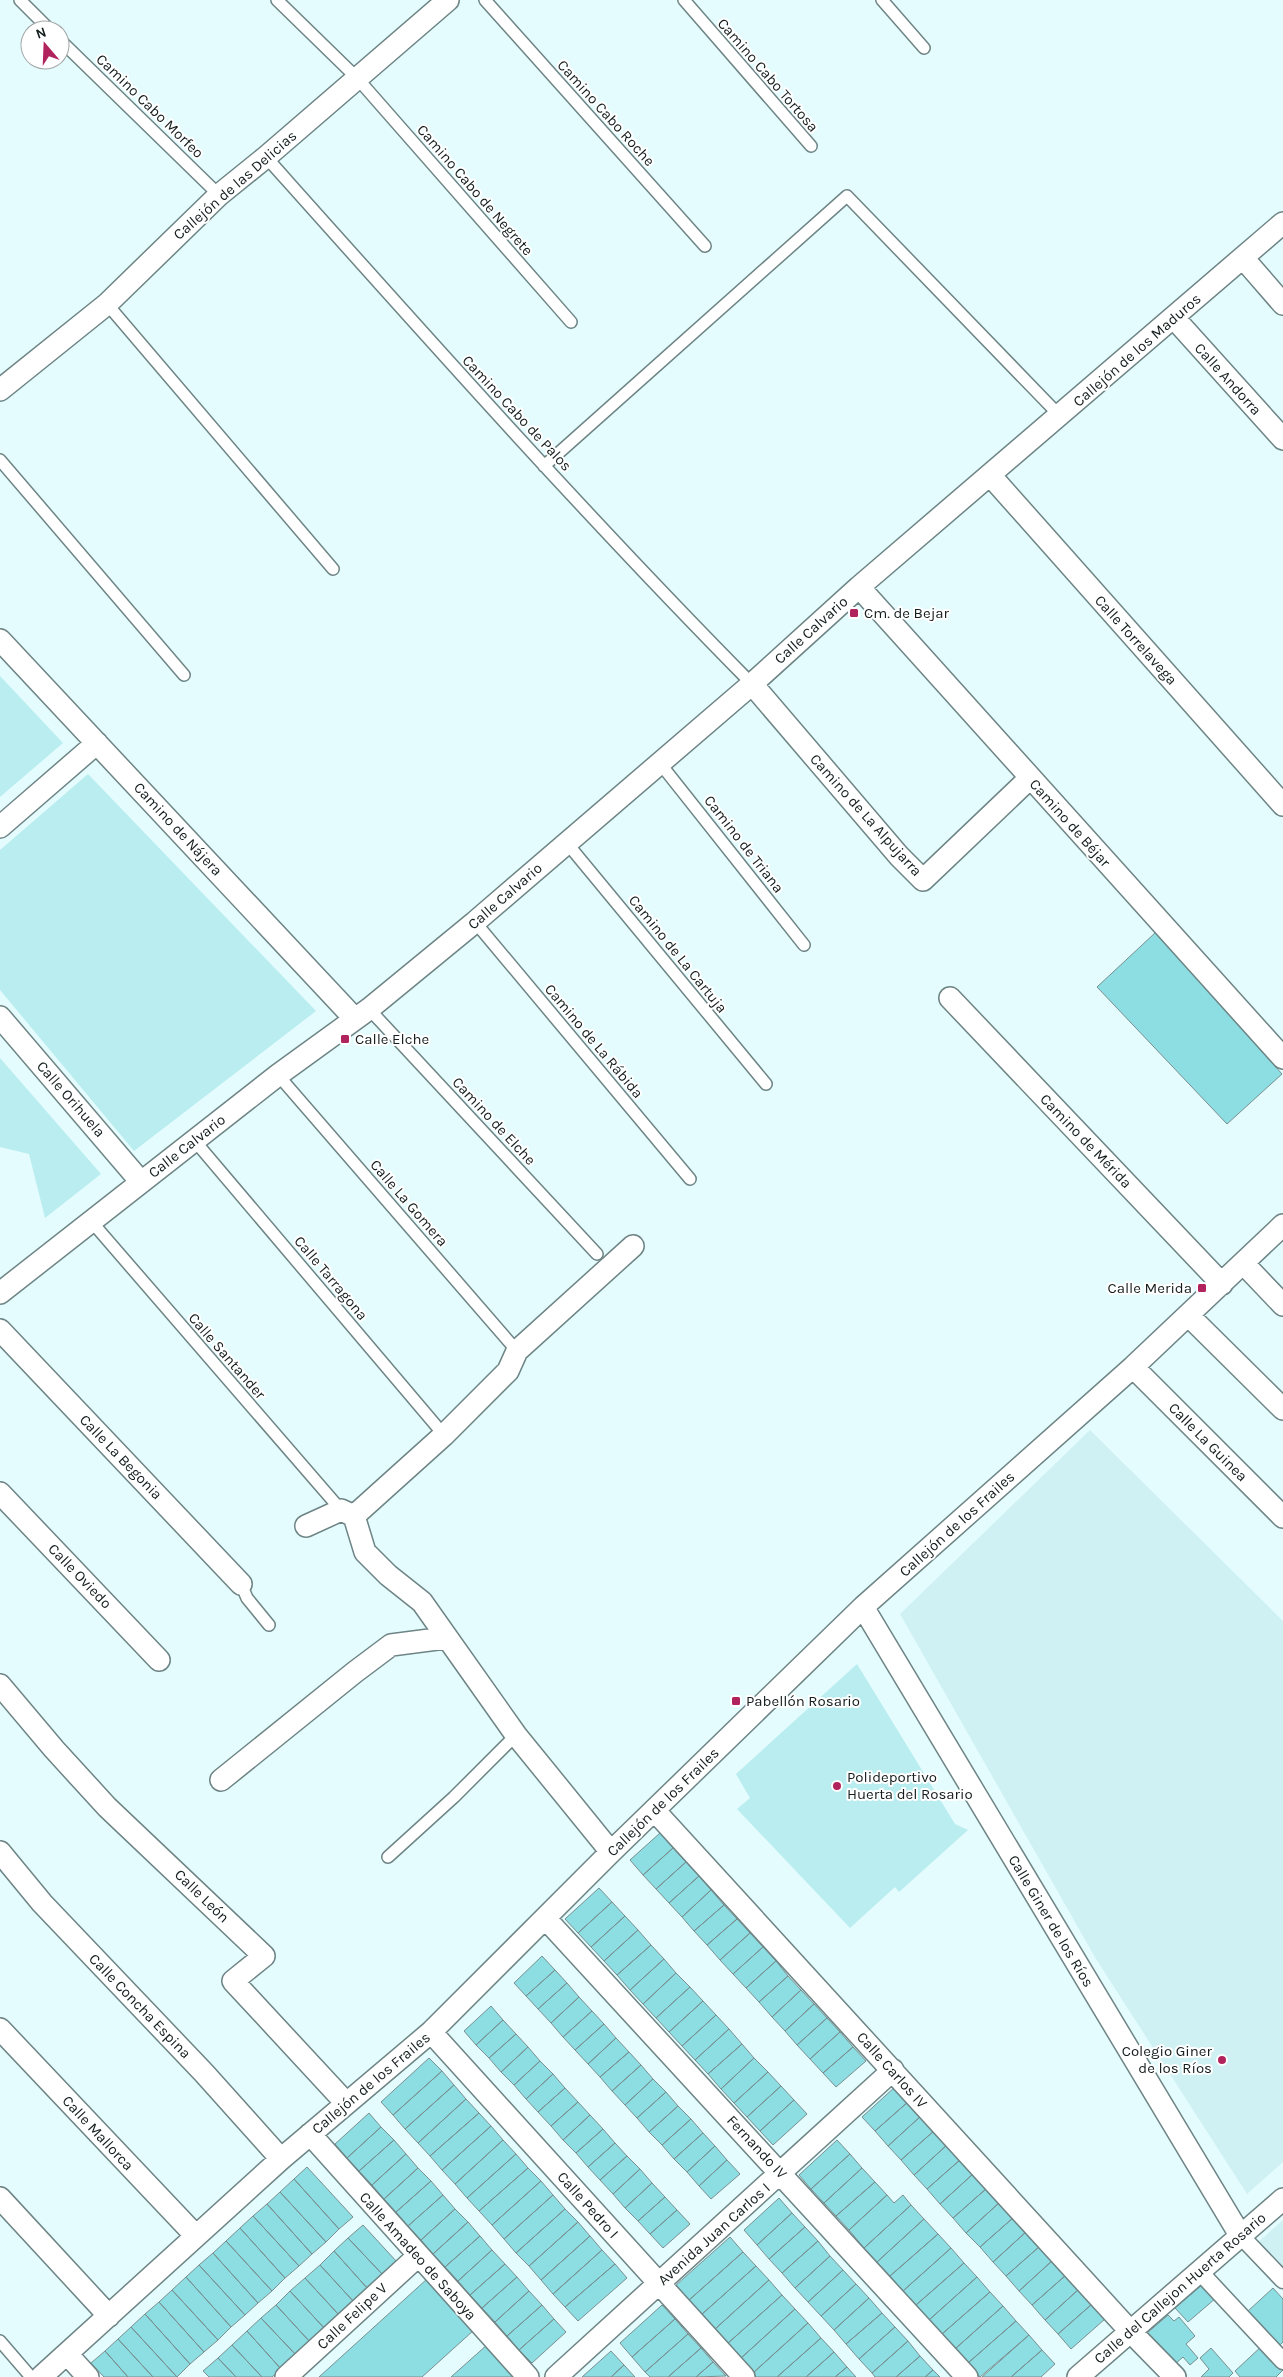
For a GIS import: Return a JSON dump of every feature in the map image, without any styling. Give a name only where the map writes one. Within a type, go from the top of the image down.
[{"type":"street","name":"Callejón de las Delicias","points":[[0,390],[107,304],[219,195],[266,158],[448,0]]},
{"type":"street","name":"Callejón de los Maduros","points":[[990,475],[1243,258],[1281,228]]},
{"type":"street","points":[[1243,258],[1283,304]]},
{"type":"street","name":"Calle Andorra","points":[[1174,318],[1283,439]]},
{"type":"street","name":"Calle Calvario","points":[[2,1289],[91,1222],[278,1075],[362,1014],[475,922],[752,684],[858,587],[990,475]]},
{"type":"street","name":"Calle Torrelavega","points":[[990,475],[1283,805]]},
{"type":"street","name":"Camino de Béjar","points":[[858,587],[1283,1058]]},
{"type":"street","name":"Camino de Nájera","points":[[0,640],[97,743],[362,1014]]},
{"type":"street","name":"Camino de La Alpujarra","points":[[752,684],[899,856],[923,880],[1030,778]]},
{"type":"street","points":[[0,826],[97,743]]},
{"type":"street","name":"Camino de Mérida","points":[[950,998],[1222,1284]]},
{"type":"street","name":"Calle Orihuela","points":[[0,1016],[141,1182]]},
{"type":"street","name":"Callejón de los Frailes","points":[[41,2377],[281,2159],[431,2032],[611,1852],[863,1607],[1133,1368],[1283,1225]]},
{"type":"street","points":[[306,1526],[348,1513],[444,1435],[508,1371],[517,1350],[633,1246]]},
{"type":"street","points":[[1243,1263],[1283,1304]]},
{"type":"street","points":[[1188,1315],[1283,1409]]},
{"type":"street","name":"Calle La Begonia","points":[[0,1330],[242,1584]]},
{"type":"street","name":"Calle La Guinea","points":[[1133,1368],[1283,1517]]},
{"type":"street","name":"Calle Oviedo","points":[[0,1493],[159,1660]]},
{"type":"street","points":[[348,1513],[365,1552],[388,1575],[422,1602],[516,1735],[611,1852]]},
{"type":"street","name":"Calle Giner de los Ríos","points":[[863,1607],[1240,2235]]},
{"type":"street","points":[[221,1780],[391,1645],[446,1638]]},
{"type":"street","name":"Calle León","points":[[0,1686],[107,1807],[264,1956],[233,1981],[346,2103]]},
{"type":"street","name":"Calle Carlos IV","points":[[654,1810],[1175,2377]]},
{"type":"street","name":"Calle Concha Espina","points":[[0,1852],[42,1904],[204,2073],[281,2159]]},
{"type":"street","name":"Fernando IV","points":[[545,1918],[967,2377]]},
{"type":"street","name":"Calle Mallorca","points":[[0,2029],[196,2236]]},
{"type":"street","name":"Calle Pedro I","points":[[431,2032],[744,2377]]},
{"type":"street","name":"Avenida Juan Carlos I","points":[[556,2377],[893,2070]]},
{"type":"street","name":"Calle Amadeo de Saboya","points":[[310,2134],[528,2377]]},
{"type":"street","points":[[0,2198],[109,2316]]},
{"type":"street","name":"Calle del Callejon Huerta Rosario","points":[[1078,2377],[1283,2199]]},
{"type":"street","points":[[1240,2235],[1283,2280]]},
{"type":"street","name":"Calle Felipe V","points":[[286,2377],[418,2256]]},
{"type":"street","points":[[1199,2271],[1283,2361]]},
{"type":"street","points":[[67,2354],[88,2377]]},
{"type":"lane","points":[[20,0],[40,20]]},
{"type":"lane","points":[[277,0],[357,78]]},
{"type":"lane","name":"Camino Cabo Roche","points":[[485,0],[705,246]]},
{"type":"lane","name":"Camino Cabo Tortosa","points":[[684,0],[811,146]]},
{"type":"lane","points":[[882,0],[924,48]]},
{"type":"lane","name":"Camino Cabo Morfeo","points":[[70,50],[219,195]]},
{"type":"lane","name":"Camino Cabo de Negrete","points":[[357,78],[571,322]]},
{"type":"lane","name":"Camino Cabo de Palos","points":[[266,158],[544,466],[682,614],[752,684]]},
{"type":"lane","points":[[544,466],[847,196],[1060,416]]},
{"type":"lane","points":[[107,304],[332,568]]},
{"type":"lane","points":[[0,460],[184,675]]},
{"type":"lane","name":"Camino de Triana","points":[[659,762],[804,945]]},
{"type":"lane","name":"Camino de La Cartuja","points":[[566,842],[766,1084]]},
{"type":"lane","name":"Camino de La Rábida","points":[[475,922],[690,1179]]},
{"type":"lane","name":"Camino de Elche","points":[[362,1014],[597,1254]]},
{"type":"lane","name":"Calle La Gomera","points":[[278,1075],[517,1350]]},
{"type":"lane","name":"Calle Tarragona","points":[[194,1140],[444,1435]]},
{"type":"lane","name":"Calle Santander","points":[[91,1222],[348,1513]]},
{"type":"lane","points":[[242,1584],[247,1598],[269,1625]]},
{"type":"lane","points":[[388,1857],[454,1797],[516,1735]]},
{"type":"lane","points":[[0,2342],[31,2377]]},
{"type":"shaded area","points":[[0,676],[63,743],[0,797]]},
{"type":"shaded area","points":[[88,774],[316,1011],[134,1151],[0,990],[0,850]]},
{"type":"shaded area","points":[[0,1058],[101,1174],[45,1218],[29,1154],[0,1147]]},
{"type":"shaded area","points":[[1090,1430],[1283,1621],[1283,2162],[1247,2194],[1096,1959],[900,1614]]},
{"type":"shaded area","name":"Polideportivo Huerta del Rosario","points":[[857,1664],[955,1824],[968,1830],[899,1892],[895,1887],[850,1928],[737,1809],[750,1798],[736,1774]]},
{"type":"shaded area","points":[[1283,2220],[1283,2273],[1255,2245]]},
{"type":"building","points":[[1156,932],[1282,1074],[1227,1124],[1097,987]]},
{"type":"building","points":[[660,1833],[673,1848],[643,1875],[630,1860]]},
{"type":"building","points":[[673,1848],[686,1862],[656,1889],[643,1875]]},
{"type":"building","points":[[686,1862],[699,1876],[669,1903],[656,1889]]},
{"type":"building","points":[[699,1876],[711,1890],[682,1917],[669,1903]]},
{"type":"building","points":[[599,1888],[612,1902],[578,1933],[565,1919]]},
{"type":"building","points":[[711,1890],[724,1905],[694,1931],[682,1917]]},
{"type":"building","points":[[612,1902],[625,1916],[591,1947],[578,1933]]},
{"type":"building","points":[[724,1905],[737,1919],[707,1945],[694,1931]]},
{"type":"building","points":[[625,1916],[638,1930],[604,1961],[591,1947]]},
{"type":"building","points":[[737,1919],[750,1933],[720,1960],[707,1945]]},
{"type":"building","points":[[638,1930],[651,1945],[617,1975],[604,1961]]},
{"type":"building","points":[[750,1933],[763,1947],[733,1974],[720,1960]]},
{"type":"building","points":[[651,1945],[664,1959],[630,1990],[617,1975]]},
{"type":"building","points":[[763,1947],[776,1961],[746,1988],[733,1974]]},
{"type":"building","points":[[542,1956],[555,1970],[526,1996],[514,1983]]},
{"type":"building","points":[[664,1959],[676,1973],[643,2004],[630,1990]]},
{"type":"building","points":[[776,1961],[788,1976],[759,2002],[746,1988]]},
{"type":"building","points":[[555,1970],[567,1983],[538,2009],[526,1996]]},
{"type":"building","points":[[676,1973],[690,1987],[656,2018],[643,2004]]},
{"type":"building","points":[[788,1976],[801,1990],[772,2017],[759,2002]]},
{"type":"building","points":[[567,1983],[579,1997],[551,2023],[538,2009]]},
{"type":"building","points":[[690,1987],[703,2001],[669,2032],[656,2018]]},
{"type":"building","points":[[801,1990],[814,2004],[785,2031],[772,2017]]},
{"type":"building","points":[[579,1997],[592,2011],[563,2037],[551,2023]]},
{"type":"building","points":[[703,2001],[716,2015],[682,2046],[669,2032]]},
{"type":"building","points":[[814,2004],[827,2018],[797,2045],[785,2031]]},
{"type":"building","points":[[491,2006],[503,2020],[476,2045],[464,2031]]},
{"type":"building","points":[[592,2011],[604,2024],[575,2050],[563,2037]]},
{"type":"building","points":[[716,2015],[729,2029],[695,2060],[682,2046]]},
{"type":"building","points":[[827,2018],[840,2032],[810,2059],[797,2045]]},
{"type":"building","points":[[503,2020],[516,2034],[489,2058],[476,2045]]},
{"type":"building","points":[[604,2024],[616,2038],[588,2064],[575,2050]]},
{"type":"building","points":[[729,2029],[742,2044],[708,2074],[695,2060]]},
{"type":"building","points":[[840,2032],[853,2047],[823,2073],[810,2059]]},
{"type":"building","points":[[516,2034],[528,2047],[501,2072],[489,2058]]},
{"type":"building","points":[[616,2038],[629,2052],[600,2077],[588,2064]]},
{"type":"building","points":[[742,2044],[754,2058],[721,2089],[708,2074]]},
{"type":"building","points":[[528,2047],[540,2061],[514,2085],[501,2072]]},
{"type":"building","points":[[853,2047],[866,2061],[836,2087],[823,2073]]},
{"type":"building","points":[[629,2052],[641,2065],[612,2091],[600,2077]]},
{"type":"building","points":[[429,2058],[442,2071],[393,2115],[381,2102]]},
{"type":"building","points":[[754,2058],[768,2072],[734,2103],[721,2089]]},
{"type":"building","points":[[540,2061],[553,2074],[526,2099],[514,2085]]},
{"type":"building","points":[[641,2065],[653,2079],[625,2105],[612,2091]]},
{"type":"building","points":[[442,2071],[454,2085],[405,2129],[393,2115]]},
{"type":"building","points":[[768,2072],[781,2086],[747,2117],[734,2103]]},
{"type":"building","points":[[553,2074],[565,2088],[538,2112],[526,2099]]},
{"type":"building","points":[[653,2079],[666,2092],[637,2118],[625,2105]]},
{"type":"building","points":[[454,2085],[466,2099],[418,2143],[405,2129]]},
{"type":"building","points":[[781,2086],[794,2100],[760,2131],[747,2117]]},
{"type":"building","points":[[896,2086],[909,2101],[875,2131],[862,2117]]},
{"type":"building","points":[[565,2088],[578,2102],[551,2126],[538,2112]]},
{"type":"building","points":[[666,2092],[678,2106],[649,2132],[637,2118]]},
{"type":"building","points":[[466,2099],[479,2113],[430,2156],[418,2143]]},
{"type":"building","points":[[794,2100],[807,2114],[773,2145],[760,2131]]},
{"type":"building","points":[[909,2101],[922,2115],[888,2146],[875,2131]]},
{"type":"building","points":[[578,2102],[590,2115],[563,2140],[551,2126]]},
{"type":"building","points":[[678,2106],[691,2119],[662,2145],[649,2132]]},
{"type":"building","points":[[369,2113],[381,2127],[347,2158],[335,2144]]},
{"type":"building","points":[[479,2113],[491,2126],[442,2170],[430,2156]]},
{"type":"building","points":[[590,2115],[603,2129],[576,2153],[563,2140]]},
{"type":"building","points":[[922,2115],[935,2130],[901,2160],[888,2146]]},
{"type":"building","points":[[691,2119],[703,2133],[674,2159],[662,2145]]},
{"type":"building","points":[[491,2126],[503,2140],[455,2184],[442,2170]]},
{"type":"building","points":[[381,2127],[394,2140],[359,2171],[347,2158]]},
{"type":"building","points":[[603,2129],[615,2143],[588,2167],[576,2153]]},
{"type":"building","points":[[935,2130],[948,2144],[914,2175],[901,2160]]},
{"type":"building","points":[[703,2133],[715,2146],[687,2172],[674,2159]]},
{"type":"building","points":[[394,2140],[406,2154],[372,2185],[359,2171]]},
{"type":"building","points":[[503,2140],[516,2154],[467,2198],[455,2184]]},
{"type":"building","points":[[837,2140],[850,2154],[811,2189],[799,2175]]},
{"type":"building","points":[[615,2143],[627,2156],[600,2180],[588,2167]]},
{"type":"building","points":[[948,2144],[961,2159],[927,2189],[914,2175]]},
{"type":"building","points":[[715,2146],[727,2160],[699,2186],[687,2172]]},
{"type":"building","points":[[406,2154],[418,2168],[384,2199],[372,2185]]},
{"type":"building","points":[[516,2154],[528,2168],[479,2211],[467,2198]]},
{"type":"building","points":[[850,2154],[862,2168],[824,2203],[811,2189]]},
{"type":"building","points":[[627,2156],[640,2169],[613,2194],[600,2180]]},
{"type":"building","points":[[961,2159],[974,2173],[940,2204],[927,2189]]},
{"type":"building","points":[[727,2160],[740,2174],[711,2199],[699,2186]]},
{"type":"building","points":[[307,2167],[353,2217],[339,2229],[294,2179]]},
{"type":"building","points":[[418,2168],[431,2181],[396,2212],[384,2199]]},
{"type":"building","points":[[528,2168],[541,2181],[492,2225],[479,2211]]},
{"type":"building","points":[[862,2168],[875,2182],[836,2216],[824,2203]]},
{"type":"building","points":[[640,2169],[652,2183],[625,2208],[613,2194]]},
{"type":"building","points":[[974,2173],[987,2188],[953,2218],[940,2204]]},
{"type":"building","points":[[294,2179],[339,2229],[326,2242],[280,2192]]},
{"type":"building","points":[[431,2181],[443,2195],[408,2226],[396,2212]]},
{"type":"building","points":[[541,2181],[553,2195],[504,2239],[492,2225]]},
{"type":"building","points":[[875,2182],[887,2195],[849,2230],[836,2216]]},
{"type":"building","points":[[652,2183],[665,2197],[638,2221],[625,2208]]},
{"type":"building","points":[[987,2188],[1000,2202],[966,2233],[953,2218]]},
{"type":"building","points":[[280,2192],[326,2242],[312,2254],[267,2204]]},
{"type":"building","points":[[443,2195],[455,2209],[421,2240],[408,2226]]},
{"type":"building","points":[[553,2195],[565,2209],[516,2253],[504,2239]]},
{"type":"building","points":[[887,2195],[894,2203],[903,2195],[911,2205],[864,2248],[849,2230]]},
{"type":"building","points":[[665,2197],[677,2210],[650,2234],[638,2221]]},
{"type":"building","points":[[779,2198],[792,2213],[757,2245],[744,2230]]},
{"type":"building","points":[[1000,2202],[1014,2217],[980,2247],[966,2233]]},
{"type":"building","points":[[267,2204],[312,2254],[299,2266],[253,2216]]},
{"type":"building","points":[[911,2205],[924,2219],[877,2262],[864,2248]]},
{"type":"building","points":[[455,2209],[468,2222],[433,2254],[421,2240]]},
{"type":"building","points":[[565,2209],[578,2222],[529,2266],[516,2253]]},
{"type":"building","points":[[677,2210],[690,2224],[663,2248],[650,2234]]},
{"type":"building","points":[[792,2213],[805,2227],[769,2259],[757,2245]]},
{"type":"building","points":[[253,2216],[299,2266],[285,2278],[240,2228]]},
{"type":"building","points":[[1014,2217],[1027,2231],[993,2262],[980,2247]]},
{"type":"building","points":[[924,2219],[938,2234],[890,2276],[877,2262]]},
{"type":"building","points":[[468,2222],[480,2236],[445,2267],[433,2254]]},
{"type":"building","points":[[578,2222],[590,2236],[541,2280],[529,2266]]},
{"type":"building","points":[[363,2225],[397,2262],[383,2275],[348,2238]]},
{"type":"building","points":[[805,2227],[818,2241],[782,2273],[769,2259]]},
{"type":"building","points":[[240,2228],[285,2278],[272,2291],[226,2241]]},
{"type":"building","points":[[1027,2231],[1040,2246],[1006,2276],[993,2262]]},
{"type":"building","points":[[938,2234],[951,2248],[903,2291],[890,2276]]},
{"type":"building","points":[[480,2236],[492,2250],[458,2281],[445,2267]]},
{"type":"building","points":[[590,2236],[602,2250],[553,2294],[541,2280]]},
{"type":"building","points":[[730,2237],[743,2252],[688,2301],[675,2286]]},
{"type":"building","points":[[348,2238],[383,2275],[368,2289],[334,2251]]},
{"type":"building","points":[[226,2241],[272,2291],[258,2303],[213,2253]]},
{"type":"building","points":[[818,2241],[830,2256],[795,2288],[782,2273]]},
{"type":"building","points":[[1040,2246],[1053,2260],[1019,2291],[1006,2276]]},
{"type":"building","points":[[951,2248],[964,2263],[916,2305],[903,2291]]},
{"type":"building","points":[[492,2250],[505,2264],[470,2295],[458,2281]]},
{"type":"building","points":[[602,2250],[615,2264],[565,2307],[553,2294]]},
{"type":"building","points":[[334,2251],[368,2289],[354,2302],[320,2265]]},
{"type":"building","points":[[743,2252],[756,2266],[701,2315],[688,2301]]},
{"type":"building","points":[[213,2253],[258,2303],[245,2315],[199,2265]]},
{"type":"building","points":[[830,2256],[843,2270],[808,2302],[795,2288]]},
{"type":"building","points":[[1053,2260],[1066,2275],[1032,2305],[1019,2291]]},
{"type":"building","points":[[964,2263],[977,2277],[929,2320],[916,2305]]},
{"type":"building","points":[[505,2264],[517,2277],[482,2308],[470,2295]]},
{"type":"building","points":[[615,2264],[627,2278],[578,2321],[565,2307]]},
{"type":"building","points":[[199,2265],[245,2315],[231,2327],[186,2277]]},
{"type":"building","points":[[320,2265],[354,2302],[339,2315],[305,2278]]},
{"type":"building","points":[[756,2266],[769,2280],[714,2330],[701,2315]]},
{"type":"building","points":[[843,2270],[856,2284],[821,2316],[808,2302]]},
{"type":"building","points":[[1066,2275],[1079,2289],[1045,2320],[1032,2305]]},
{"type":"building","points":[[186,2277],[231,2327],[218,2340],[172,2290]]},
{"type":"building","points":[[517,2277],[529,2291],[495,2322],[482,2308]]},
{"type":"building","points":[[977,2277],[990,2292],[942,2334],[929,2320]]},
{"type":"building","points":[[305,2278],[339,2315],[325,2329],[290,2291]]},
{"type":"building","points":[[427,2279],[474,2330],[422,2377],[319,2377]]},
{"type":"building","points":[[769,2280],[782,2295],[727,2344],[714,2330]]},
{"type":"building","points":[[856,2284],[869,2298],[834,2330],[821,2316]]},
{"type":"building","points":[[1203,2284],[1216,2298],[1188,2322],[1175,2308]]},
{"type":"building","points":[[1273,2288],[1283,2299],[1283,2342],[1280,2345],[1248,2311]]},
{"type":"building","points":[[1079,2289],[1092,2304],[1058,2334],[1045,2320]]},
{"type":"building","points":[[172,2290],[218,2340],[204,2352],[159,2302]]},
{"type":"building","points":[[290,2291],[325,2329],[310,2342],[276,2305]]},
{"type":"building","points":[[529,2291],[542,2305],[507,2336],[495,2322]]},
{"type":"building","points":[[990,2292],[1003,2306],[955,2349],[942,2334]]},
{"type":"building","points":[[782,2295],[795,2309],[740,2359],[727,2344]]},
{"type":"building","points":[[869,2298],[882,2313],[846,2344],[834,2330]]},
{"type":"building","points":[[159,2302],[204,2352],[190,2364],[145,2314]]},
{"type":"building","points":[[1092,2304],[1105,2319],[1071,2349],[1058,2334]]},
{"type":"building","points":[[276,2305],[310,2342],[296,2355],[261,2318]]},
{"type":"building","points":[[542,2305],[554,2319],[519,2350],[507,2336]]},
{"type":"building","points":[[662,2305],[675,2319],[632,2357],[620,2343]]},
{"type":"building","points":[[1003,2306],[1016,2321],[968,2363],[955,2349]]},
{"type":"building","points":[[795,2309],[808,2323],[753,2373],[740,2359]]},
{"type":"building","points":[[882,2313],[895,2327],[859,2359],[846,2344]]},
{"type":"building","points":[[145,2314],[190,2364],[177,2377],[131,2327]]},
{"type":"building","points":[[1168,2315],[1174,2321],[1179,2317],[1195,2336],[1186,2344],[1198,2358],[1190,2365],[1183,2357],[1174,2365],[1146,2334]]},
{"type":"building","points":[[261,2318],[296,2355],[281,2369],[247,2331]]},
{"type":"building","points":[[554,2319],[566,2332],[532,2363],[519,2350]]},
{"type":"building","points":[[675,2319],[688,2334],[645,2372],[632,2357]]},
{"type":"building","points":[[1016,2321],[1029,2335],[980,2377],[968,2363]]},
{"type":"building","points":[[808,2323],[821,2338],[777,2377],[756,2377],[753,2373]]},
{"type":"building","points":[[131,2327],[177,2377],[153,2377],[118,2339]]},
{"type":"building","points":[[895,2327],[908,2341],[872,2373],[859,2359]]},
{"type":"building","points":[[247,2331],[281,2369],[272,2377],[262,2377],[232,2345]]},
{"type":"building","points":[[688,2334],[701,2348],[668,2377],[650,2377],[645,2372]]},
{"type":"building","points":[[1029,2335],[1042,2350],[1011,2377],[982,2377]]},
{"type":"building","points":[[821,2338],[834,2352],[806,2377],[777,2377]]},
{"type":"building","points":[[118,2339],[153,2377],[128,2377],[105,2351]]},
{"type":"building","points":[[908,2341],[920,2356],[896,2377],[875,2377],[872,2373]]},
{"type":"building","points":[[488,2344],[518,2377],[451,2377]]},
{"type":"building","points":[[232,2345],[262,2377],[236,2377],[218,2358]]},
{"type":"building","points":[[1263,2345],[1283,2367],[1283,2370],[1276,2377],[1240,2377],[1235,2371]]},
{"type":"building","points":[[701,2348],[713,2362],[696,2377],[668,2377]]},
{"type":"building","points":[[1211,2348],[1233,2373],[1229,2377],[1201,2377],[1209,2369],[1200,2358]]},
{"type":"building","points":[[1042,2350],[1055,2364],[1041,2377],[1011,2377]]},
{"type":"building","points":[[105,2351],[128,2377],[104,2377],[91,2363]]},
{"type":"building","points":[[611,2351],[624,2365],[611,2377],[582,2377]]},
{"type":"building","points":[[834,2352],[847,2367],[835,2377],[806,2377]]},
{"type":"building","points":[[920,2356],[933,2370],[925,2377],[896,2377]]},
{"type":"building","points":[[218,2358],[236,2377],[209,2377],[203,2371]]},
{"type":"building","points":[[713,2362],[726,2376],[696,2377]]},
{"type":"building","points":[[624,2365],[635,2377],[611,2377]]},
{"type":"building","points":[[847,2367],[856,2377],[835,2377]]},
{"type":"building","points":[[933,2370],[940,2377],[925,2377]]},
{"type":"place","name":"Cm. de Bejar","points":[[854,613]]},
{"type":"place","name":"Calle Elche","points":[[345,1039]]},
{"type":"place","name":"Calle Merida","points":[[1202,1288]]},
{"type":"place","name":"Pabellón Rosario","points":[[736,1701]]},
{"type":"place","name":"Polideportivo Huerta del Rosario","points":[[837,1786]]},
{"type":"place","name":"Colegio Giner de los Ríos","points":[[1222,2060]]}]
